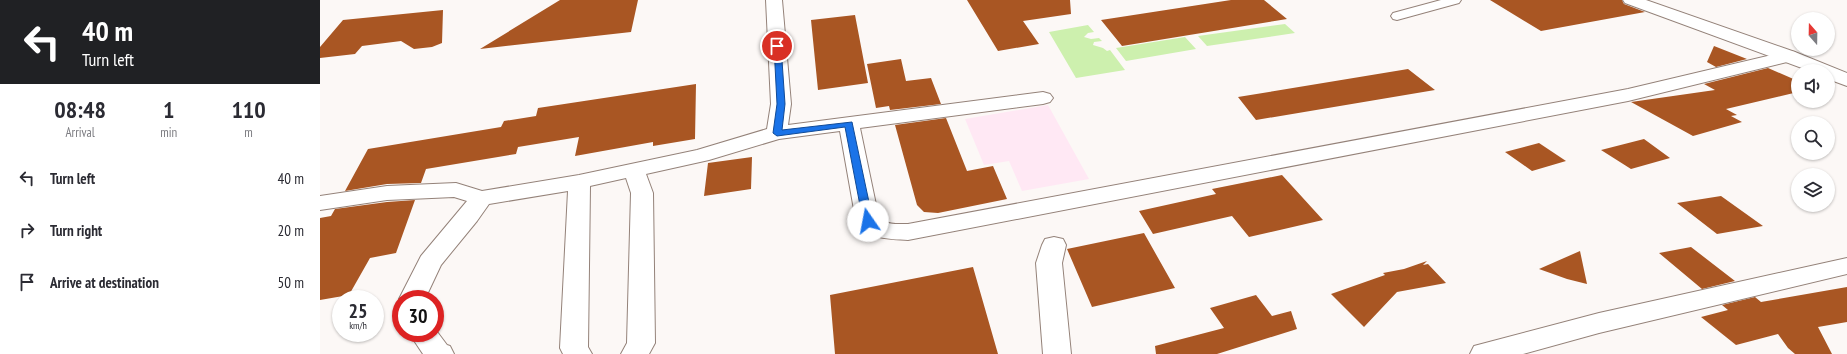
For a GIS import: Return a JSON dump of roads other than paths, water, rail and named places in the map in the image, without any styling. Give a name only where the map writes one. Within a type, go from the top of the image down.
[{"type":"street","points":[[774,0],[781,104],[777,133]]},
{"type":"street","points":[[1631,0],[1808,64]]},
{"type":"street","points":[[849,124],[868,221],[872,227],[885,231],[908,232],[1628,95],[1788,56]]},
{"type":"street","points":[[1835,75],[1847,80]]},
{"type":"street","points":[[320,203],[387,193],[456,190],[481,198],[579,182],[634,171],[701,155],[777,133],[1043,98]]},
{"type":"street","points":[[634,171],[642,193],[641,343],[635,354]]},
{"type":"street","points":[[578,354],[574,348],[579,182]]},
{"type":"street","points":[[416,290],[430,262],[469,216],[481,198]]},
{"type":"street","points":[[1054,245],[1049,263],[1054,295],[1057,354]]},
{"type":"street","points":[[1484,354],[1599,323],[1847,266]]},
{"type":"street","points":[[429,342],[437,353],[440,354]]},
{"type":"lane","points":[[1397,16],[1455,0]]}]
